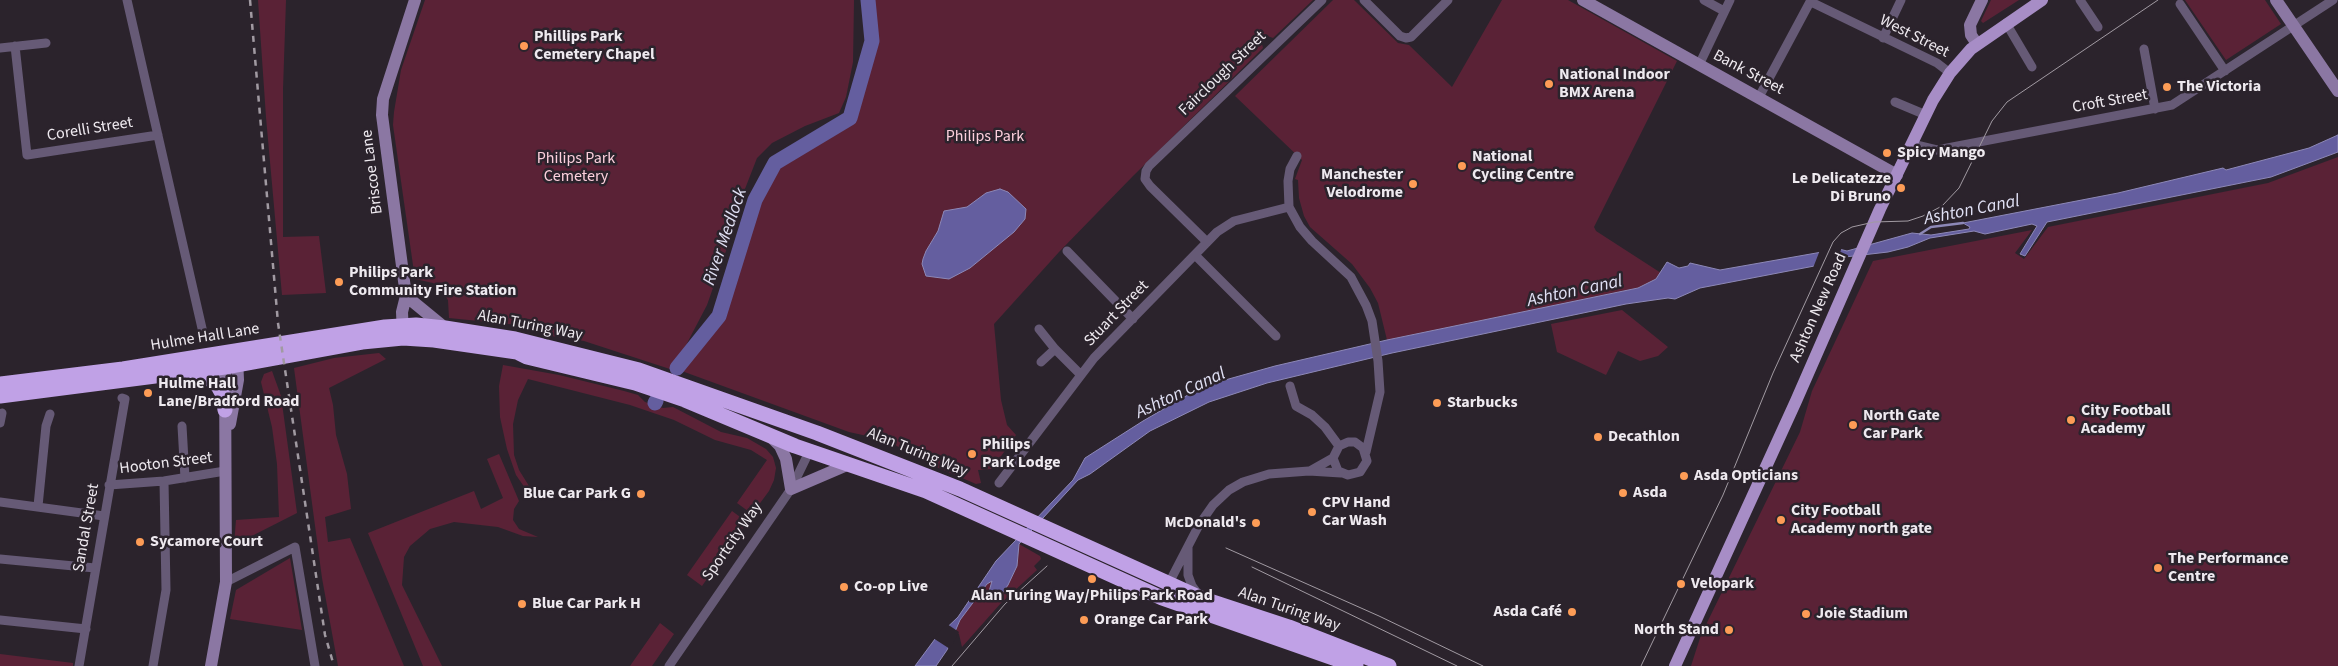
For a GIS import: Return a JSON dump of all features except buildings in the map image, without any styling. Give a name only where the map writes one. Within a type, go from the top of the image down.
[{"type":"highway","name":"Alan Turing Way","points":[[409,332],[445,328],[515,339],[606,360],[675,382],[817,433],[1013,512],[1201,598],[1298,630],[1388,666]]},
{"type":"highway","name":"Alan Turing Way","points":[[409,332],[517,352],[527,357],[595,372],[685,400],[810,452],[926,491],[1162,598],[1356,666]]},
{"type":"highway","name":"Hulme Hall Lane","points":[[0,384],[124,369],[231,359],[362,342],[409,332]]},
{"type":"highway","name":"Hulme Hall Lane","points":[[0,396],[195,371],[231,359]]},
{"type":"highway","points":[[195,371],[205,375],[218,386],[223,395],[225,410]]},
{"type":"highway","name":"Sportcity Way","points":[[810,452],[817,433]]},
{"type":"highway","points":[[1162,598],[1169,583]]},
{"type":"main road","name":"Ashton New Road","points":[[1675,666],[1897,175],[1926,115],[1950,72],[1963,56],[2006,23],[2042,0]]},
{"type":"street","points":[[127,0],[204,337]]},
{"type":"street","name":"Briscoe Lane","points":[[409,332],[402,312],[406,296],[382,115],[383,99],[415,0]]},
{"type":"street","name":"Fairclough Street","points":[[1207,242],[1150,186],[1145,179],[1146,171],[1322,0]]},
{"type":"street","points":[[1364,0],[1400,36],[1410,36],[1448,0]]},
{"type":"street","name":"Bank Street","points":[[1583,0],[1897,175]]},
{"type":"street","points":[[1704,0],[1724,12]]},
{"type":"street","points":[[1699,65],[1730,0]]},
{"type":"street","points":[[1883,38],[1902,0]]},
{"type":"street","points":[[1977,44],[1971,34],[1970,26],[1982,0]]},
{"type":"street","points":[[2080,0],[2098,27]]},
{"type":"street","points":[[2276,0],[2338,92]]},
{"type":"street","name":"Croft Street","points":[[1912,144],[1937,150],[2155,109],[2176,103],[2292,25],[2333,0]]},
{"type":"street","points":[[1759,97],[1811,1]]},
{"type":"street","name":"West Street","points":[[1811,1],[1937,63],[1950,72]]},
{"type":"street","points":[[2180,4],[2225,71]]},
{"type":"street","points":[[2006,23],[2032,67]]},
{"type":"street","points":[[0,48],[46,43]]},
{"type":"street","name":"Corelli Street","points":[[15,46],[27,155],[158,134]]},
{"type":"street","points":[[2144,49],[2155,109]]},
{"type":"street","points":[[1895,102],[1926,115]]},
{"type":"street","points":[[1169,583],[1188,544],[1206,514],[1229,490],[1243,482],[1269,474],[1309,471],[1341,473],[1352,476],[1360,472],[1367,461],[1366,452],[1380,392],[1376,342],[1366,304],[1351,277],[1312,241],[1300,227],[1289,207],[1288,181],[1290,169],[1297,156]]},
{"type":"street","name":"Stuart Street","points":[[999,483],[1104,347],[1217,232],[1234,221],[1289,207]]},
{"type":"street","points":[[1067,251],[1133,319]]},
{"type":"street","points":[[1195,255],[1276,336]]},
{"type":"street","points":[[406,296],[445,328]]},
{"type":"street","points":[[409,332],[416,304]]},
{"type":"street","points":[[1039,329],[1054,348],[1081,375]]},
{"type":"street","points":[[1041,362],[1054,348]]},
{"type":"street","points":[[211,666],[226,582],[225,410],[231,359]]},
{"type":"street","points":[[226,446],[236,401],[231,359]]},
{"type":"street","points":[[1290,386],[1296,406],[1312,415],[1325,427],[1338,446]]},
{"type":"street","name":"Sandal Street","points":[[79,666],[125,400],[122,398]]},
{"type":"street","points":[[0,423],[2,413]]},
{"type":"street","points":[[38,506],[46,426],[50,414]]},
{"type":"street","points":[[1355,442],[1372,425]]},
{"type":"street","points":[[182,426],[185,478]]},
{"type":"street","points":[[771,437],[784,454],[790,473],[791,489],[847,465]]},
{"type":"street","points":[[1309,471],[1333,458],[1338,446],[1345,442],[1355,442],[1366,452]]},
{"type":"street","name":"Sportcity Way","points":[[669,666],[791,489],[810,452]]},
{"type":"street","points":[[1333,458],[1336,468],[1341,473]]},
{"type":"street","name":"Hooton Street","points":[[109,485],[164,481],[225,472]]},
{"type":"street","points":[[153,666],[166,590],[164,481]]},
{"type":"street","points":[[0,502],[104,516]]},
{"type":"street","points":[[1188,544],[1188,575],[1192,586],[1201,598]]},
{"type":"street","points":[[226,582],[295,547],[315,666]]},
{"type":"street","points":[[0,559],[95,568]]},
{"type":"street","points":[[0,620],[86,629]]},
{"type":"green space","points":[[258,0],[286,0],[283,89],[283,237],[319,236],[326,293],[282,295],[266,117]]},
{"type":"green space","name":"Philips Park Cemetery","points":[[425,0],[854,0],[853,62],[846,97],[839,113],[805,126],[772,143],[757,158],[743,194],[707,305],[673,370],[584,341],[545,335],[518,325],[449,318],[448,300],[440,288],[433,283],[415,279],[393,125],[401,70]]},
{"type":"green space","name":"Philips Park","points":[[870,0],[1313,0],[1273,38],[1262,34],[1260,36],[1263,48],[1133,176],[1059,252],[994,324],[1001,400],[1007,425],[1016,435],[992,469],[978,470],[981,483],[976,484],[911,456],[890,441],[849,432],[679,370],[721,317],[756,200],[776,164],[851,119],[874,40]]},
{"type":"green space","name":"National Cycling Centre","points":[[1333,0],[1354,0],[1398,43],[1409,45],[1452,87],[1502,0],[1568,0],[1677,61],[1594,227],[1596,231],[1661,273],[1656,279],[1638,288],[1387,340],[1378,303],[1370,288],[1352,264],[1310,227],[1304,216],[1299,198],[1298,180],[1295,179],[1302,160],[1235,96]]},
{"type":"green space","points":[[1991,0],[2019,0],[1983,23],[1981,21]]},
{"type":"green space","points":[[2185,0],[2265,0],[2281,24],[2226,60]]},
{"type":"green space","name":"City Football Academy","points":[[2338,157],[2338,666],[1691,666],[1701,635],[1800,432],[1812,391],[1873,261],[2032,230],[2015,253],[2024,259],[2048,227],[2268,183]]},
{"type":"green space","points":[[1622,310],[1668,347],[1658,356],[1640,361],[1618,351],[1606,375],[1557,352],[1551,324]]},
{"type":"green space","points":[[379,353],[386,359],[329,388],[336,435],[347,474],[351,509],[325,517],[328,542],[350,538],[404,666],[338,666],[322,578],[294,368],[334,358]]},
{"type":"green space","points":[[503,365],[559,375],[638,395],[645,402],[663,408],[673,407],[721,432],[747,438],[766,449],[773,457],[776,468],[774,480],[769,491],[752,514],[737,503],[767,460],[751,450],[715,440],[674,420],[630,405],[528,379],[518,400],[513,424],[514,455],[519,470],[529,486],[525,488],[516,475],[507,449],[500,417],[499,386]]},
{"type":"green space","points":[[272,371],[281,396],[297,513],[234,545],[236,520],[279,517],[277,464],[272,427],[261,382],[264,374]]},
{"type":"green space","points":[[499,454],[519,501],[514,509],[513,520],[519,529],[538,537],[523,536],[498,527],[454,522],[430,529],[410,546],[404,557],[402,585],[442,666],[423,666],[368,533],[474,491],[481,509],[503,498],[487,459]]},
{"type":"green space","points":[[732,511],[747,522],[702,586],[687,575]]},
{"type":"green space","points":[[1019,544],[1040,556],[1041,559],[1034,566],[1037,570],[1001,603],[962,647],[959,634],[956,631],[960,620],[987,584],[992,581],[988,595],[1001,595],[1017,566]]},
{"type":"green space","points":[[290,558],[302,630],[230,619],[236,590]]},
{"type":"green space","points":[[660,623],[674,634],[652,666],[630,666]]},
{"type":"green space","points":[[0,654],[73,663],[73,666],[0,666]]},
{"type":"shaded area","points":[[2338,135],[2338,152],[2271,177],[2047,222],[2025,256],[2020,254],[2037,226],[2032,224],[1985,234],[1974,231],[1930,238],[1908,247],[1888,252],[1845,257],[1830,263],[1700,288],[1675,299],[1668,298],[1626,304],[1392,353],[1267,383],[1209,402],[1150,431],[1090,474],[1078,480],[1019,544],[1017,566],[1001,595],[996,598],[991,593],[988,595],[992,581],[987,584],[960,620],[947,650],[936,666],[915,666],[935,639],[958,617],[996,561],[1073,480],[1085,458],[1193,392],[1218,382],[1275,366],[1387,340],[1638,288],[1656,279],[1667,262],[1679,268],[1688,266],[1690,263],[1720,270],[1839,249],[1847,251],[1912,233],[1931,235],[1969,229],[1970,227],[1963,223],[2118,193],[2223,168],[2226,170],[2309,148]]},
{"type":"shaded area","points":[[1000,189],[1008,192],[1026,209],[1025,219],[1014,232],[970,268],[949,279],[926,276],[922,264],[923,259],[938,231],[944,211],[967,207],[986,193]]},
{"type":"pier","points":[[1842,247],[1836,264],[1813,268],[1820,250]]},
{"type":"pier","points":[[947,624],[959,632],[950,649],[933,638]]},
{"type":"waterway","name":"River Medlock","points":[[677,368],[719,316],[755,200],[775,163],[850,118],[872,41],[868,0]]},
{"type":"waterway","name":"Ashton Canal","points":[[1920,234],[1931,227],[1963,223]]},
{"type":"tram line","points":[[1641,666],[1723,495],[1773,373],[1833,242],[1841,233],[1852,227],[1874,222],[1908,221],[1942,206],[1959,188],[1992,121],[2007,102],[2158,0]]},
{"type":"tram line","points":[[1226,548],[1379,616],[1483,666]]},
{"type":"tram line","points":[[952,666],[1005,604],[1047,566]]},
{"type":"tram line","points":[[1252,567],[1457,666]]},
{"type":"railway","points":[[250,0],[278,323],[325,635],[334,666]]},
{"type":"place","name":"Phillips Park Cemetery Chapel","points":[[524,46]]},
{"type":"place","name":"National Indoor BMX Arena","points":[[1549,84]]},
{"type":"place","name":"The Victoria","points":[[2167,87]]},
{"type":"place","name":"Spicy Mango","points":[[1887,153]]},
{"type":"place","name":"National Cycling Centre","points":[[1462,166]]},
{"type":"place","name":"Manchester Velodrome","points":[[1413,184]]},
{"type":"place","name":"Le Delicatezze Di Bruno","points":[[1901,188]]},
{"type":"place","name":"Philips Park Community Fire Station","points":[[339,282]]},
{"type":"place","name":"Hulme Hall Lane/Bradford Road","points":[[148,393]]},
{"type":"place","name":"Starbucks","points":[[1437,403]]},
{"type":"place","name":"City Football Academy","points":[[2071,420]]},
{"type":"place","name":"North Gate Car Park","points":[[1853,425]]},
{"type":"place","name":"Decathlon","points":[[1598,437]]},
{"type":"place","name":"Philips Park Lodge","points":[[972,454]]},
{"type":"place","name":"Asda Opticians","points":[[1684,476]]},
{"type":"place","name":"Asda","points":[[1623,493]]},
{"type":"place","name":"Blue Car Park G","points":[[641,494]]},
{"type":"place","name":"CPV Hand Car Wash","points":[[1312,512]]},
{"type":"place","name":"City Football Academy north gate","points":[[1781,520]]},
{"type":"place","name":"McDonald's","points":[[1256,523]]},
{"type":"place","name":"Sycamore Court","points":[[140,542]]},
{"type":"place","name":"The Performance Centre","points":[[2158,568]]},
{"type":"place","name":"Alan Turing Way/Philips Park Road","points":[[1092,579]]},
{"type":"place","name":"Velopark","points":[[1681,584]]},
{"type":"place","name":"Co-op Live","points":[[844,587]]},
{"type":"place","name":"Blue Car Park H","points":[[522,604]]},
{"type":"place","name":"Asda Café","points":[[1572,612]]},
{"type":"place","name":"Joie Stadium","points":[[1806,614]]},
{"type":"place","name":"Orange Car Park","points":[[1084,620]]},
{"type":"place","name":"North Stand","points":[[1729,630]]}]
